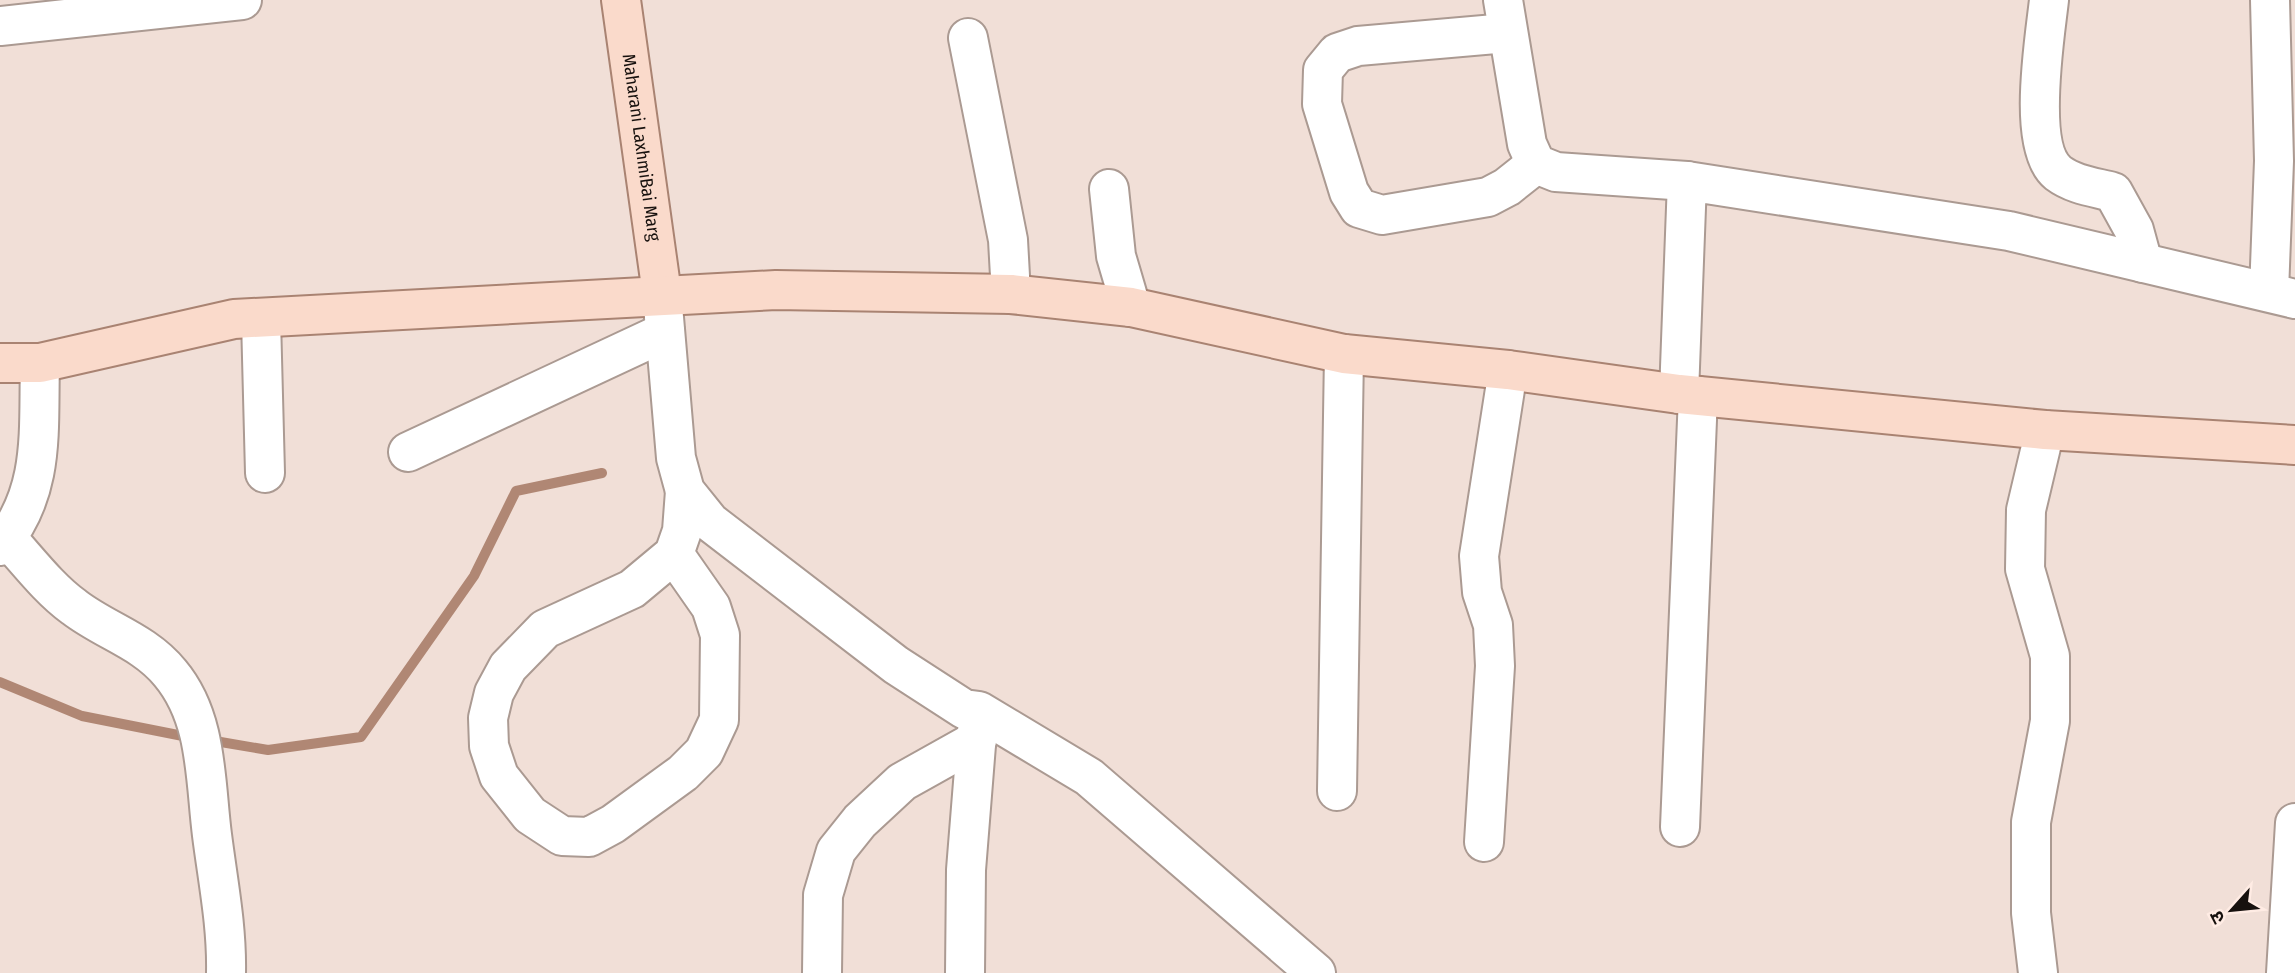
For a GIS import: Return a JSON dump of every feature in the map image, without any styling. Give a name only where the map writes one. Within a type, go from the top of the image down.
[{"type":"main road","name":"Maharani LaxhmiBai Marg","points":[[621,0],[662,294]]},
{"type":"main road","points":[[0,363],[40,363],[234,320],[662,294],[776,290],[1012,294],[1131,307],[1344,354],[1508,370],[1688,395],[2045,430],[2295,445]]},
{"type":"street","points":[[0,26],[242,0]]},
{"type":"street","points":[[2049,0],[2038,111],[2047,152],[2055,171],[2073,182],[2113,192],[2134,230],[2143,263]]},
{"type":"street","points":[[1536,164],[1507,187],[1488,197],[1381,215],[1359,208],[1349,192],[1322,104],[1324,70],[1337,53],[1358,46],[1505,16],[1527,144],[1536,164],[1556,172],[1687,181],[2009,232],[2282,295],[2274,161],[2270,0]]},
{"type":"street","points":[[968,38],[1009,240],[1012,294]]},
{"type":"street","points":[[1680,827],[1688,395],[1687,181]]},
{"type":"street","points":[[1109,189],[1116,256],[1131,307]]},
{"type":"street","points":[[662,294],[677,458],[685,491],[682,531],[674,554],[632,589],[545,629],[508,667],[494,693],[488,718],[489,746],[499,776],[530,815],[562,836],[589,837],[613,824],[683,773],[704,752],[719,720],[720,635],[711,607],[674,554]]},
{"type":"street","points":[[261,319],[265,473]]},
{"type":"street","points":[[408,452],[665,332]]},
{"type":"street","points":[[1337,792],[1344,354]]},
{"type":"street","points":[[40,363],[37,468],[19,524],[3,542],[73,607],[147,650],[171,673],[200,737],[227,931],[226,973]]},
{"type":"street","points":[[1484,842],[1495,666],[1493,625],[1482,592],[1479,556],[1508,370]]},
{"type":"street","points":[[2038,973],[2031,913],[2031,822],[2050,721],[2050,656],[2025,569],[2026,510],[2045,430]]},
{"type":"street","points":[[685,491],[710,522],[896,665],[964,709],[978,726],[1089,777],[1316,973]]},
{"type":"street","points":[[822,973],[823,895],[836,851],[859,821],[902,782],[978,726]]},
{"type":"street","points":[[965,973],[966,870],[978,726]]},
{"type":"street","points":[[2286,973],[2295,823]]},
{"type":"waterway","points":[[209,740],[268,750],[361,737],[474,576],[516,491],[602,473]]},
{"type":"waterway","points":[[0,682],[82,716],[193,738]]}]
